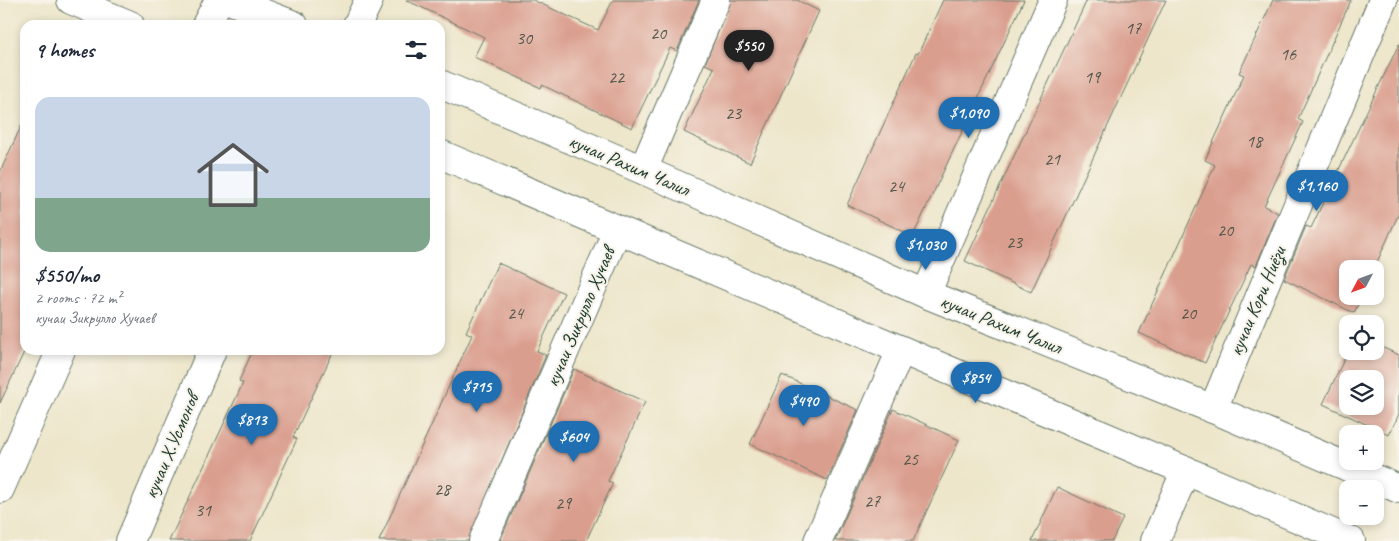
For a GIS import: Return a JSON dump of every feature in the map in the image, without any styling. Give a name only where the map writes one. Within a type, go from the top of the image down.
[{"type":"main road","points":[[71,0],[118,20]]},
{"type":"main road","points":[[208,20],[218,0]]},
{"type":"main road","points":[[229,0],[281,20]]},
{"type":"main road","points":[[359,20],[369,0]]},
{"type":"main road","points":[[643,170],[716,0]]},
{"type":"main road","points":[[926,294],[1053,0]]},
{"type":"main road","name":"кучаи Кори Ниёзи","points":[[1213,409],[1383,0]]},
{"type":"main road","name":"кучаи Рахим Чалил","points":[[445,86],[643,170],[926,294],[1213,409],[1399,489]]},
{"type":"main road","points":[[445,156],[1351,541]]},
{"type":"main road","name":"кучаи Зикрулло Хучаев","points":[[483,541],[617,230]]},
{"type":"main road","points":[[818,541],[901,350]]},
{"type":"main road","points":[[0,489],[59,355]]},
{"type":"main road","name":"кучаи Х.Усмонов","points":[[130,541],[210,355]]},
{"type":"main road","points":[[1155,541],[1186,470]]},
{"type":"building","points":[[406,0],[533,0],[598,30],[613,0],[699,0],[677,51],[670,48],[632,128],[542,85],[541,88],[474,57],[484,37]]},
{"type":"building","points":[[731,0],[797,0],[819,11],[750,163],[684,132],[714,68],[705,64]]},
{"type":"building","points":[[943,0],[1024,0],[913,236],[847,205],[916,53],[918,54]]},
{"type":"building","points":[[1087,0],[1166,0],[1031,292],[965,261]]},
{"type":"building","points":[[1273,0],[1351,0],[1298,119],[1303,122],[1264,206],[1278,213],[1256,266],[1251,264],[1205,363],[1139,333],[1215,165],[1205,160],[1244,75],[1239,73]]},
{"type":"building","points":[[1399,44],[1399,213],[1378,260],[1339,260],[1339,305],[1358,305],[1354,313],[1284,279],[1306,226],[1311,228]]},
{"type":"building","points":[[20,129],[20,355],[23,355],[0,403],[0,172]]},
{"type":"building","points":[[498,263],[564,293],[537,351],[546,355],[468,541],[379,541],[472,335],[466,332]]},
{"type":"building","points":[[1384,348],[1399,355],[1399,414],[1389,435],[1384,433],[1384,425],[1368,425],[1346,415],[1384,415],[1384,370],[1339,370],[1344,360],[1384,360]]},
{"type":"building","points":[[251,355],[332,355],[293,437],[297,439],[250,541],[169,541],[243,383],[239,381]]},
{"type":"building","points":[[574,369],[645,402],[608,481],[613,483],[586,541],[500,541]]},
{"type":"building","points":[[1339,370],[1339,412],[1323,404]]},
{"type":"building","points":[[782,375],[858,410],[827,480],[750,444]]},
{"type":"building","points":[[893,409],[959,440],[913,541],[835,541]]},
{"type":"building","points":[[1057,487],[1123,518],[1112,541],[1032,541]]}]
